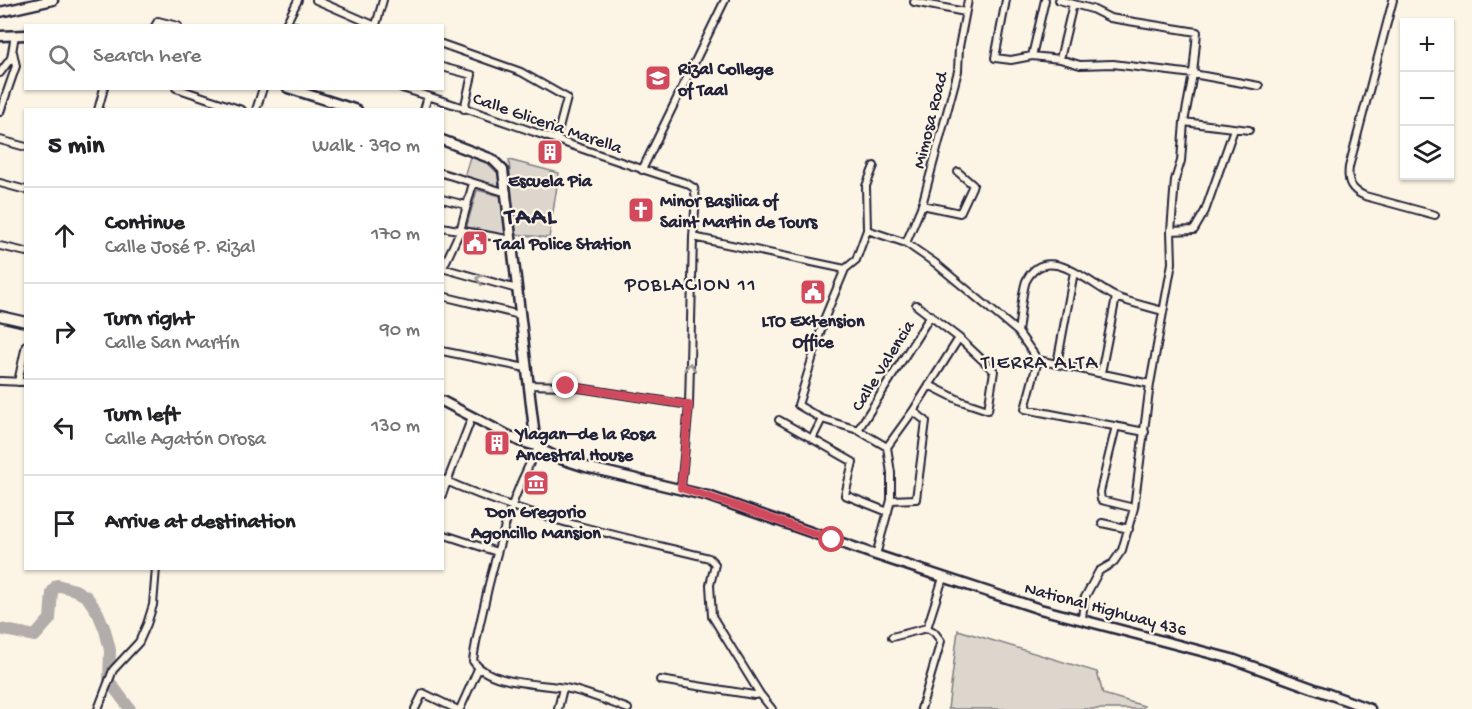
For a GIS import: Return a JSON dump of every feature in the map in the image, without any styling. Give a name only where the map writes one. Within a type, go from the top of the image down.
[{"type":"main road","points":[[0,12],[53,0]]},
{"type":"main road","points":[[0,36],[24,35]]},
{"type":"main road","points":[[294,90],[351,108]]},
{"type":"main road","points":[[444,141],[497,162],[504,170],[537,447]]},
{"type":"main road","points":[[0,316],[24,322]]},
{"type":"main road","name":"National Highway 436","points":[[444,402],[519,441],[561,459],[586,467],[681,488],[943,578],[1040,609],[1232,659],[1346,706],[1370,709]]},
{"type":"street","points":[[286,24],[298,0]]},
{"type":"street","points":[[316,0],[371,24]]},
{"type":"street","points":[[376,24],[382,0]]},
{"type":"street","points":[[642,170],[725,0]]},
{"type":"street","name":"Mimosa Road","points":[[906,243],[922,205],[958,71],[959,47],[968,0]]},
{"type":"street","points":[[1006,0],[995,57],[1011,60],[1032,56],[1060,59],[1080,65],[1113,64],[1193,74],[1259,86]]},
{"type":"street","points":[[1032,56],[1045,0]]},
{"type":"street","points":[[1059,0],[1092,9],[1110,18],[1197,32],[1193,74],[1184,122],[1181,161],[1175,180],[1172,263],[1150,384],[1134,508],[1122,550],[1113,563],[1099,571],[1084,599],[1082,619]]},
{"type":"street","points":[[1393,0],[1349,167],[1348,182],[1365,196],[1435,215]]},
{"type":"street","points":[[914,2],[965,12]]},
{"type":"street","points":[[1060,59],[1072,4]]},
{"type":"street","points":[[156,24],[158,21],[170,24]]},
{"type":"street","points":[[0,112],[16,66],[13,52],[15,35]]},
{"type":"street","points":[[444,45],[521,72],[567,98],[556,140]]},
{"type":"street","points":[[0,73],[13,52]]},
{"type":"street","points":[[444,68],[472,75],[464,109]]},
{"type":"street","points":[[99,108],[103,90]]},
{"type":"street","points":[[182,90],[236,108]]},
{"type":"street","points":[[257,108],[262,90]]},
{"type":"street","name":"Calle Gliceria Marella","points":[[408,90],[686,183],[693,188],[696,198],[693,237]]},
{"type":"street","points":[[425,108],[428,96]]},
{"type":"street","points":[[1184,122],[1249,130]]},
{"type":"street","points":[[1172,231],[1194,230],[1205,211],[1234,129]]},
{"type":"street","points":[[0,140],[24,146]]},
{"type":"street","points":[[874,166],[866,186],[867,230],[856,260],[845,269],[825,316],[798,405],[840,426],[858,430],[887,447]]},
{"type":"street","points":[[922,205],[960,213],[973,185],[958,172]]},
{"type":"street","points":[[444,174],[507,193]]},
{"type":"street","points":[[0,183],[24,189]]},
{"type":"street","points":[[444,267],[460,231],[472,183]]},
{"type":"street","points":[[444,200],[466,205]]},
{"type":"street","points":[[444,227],[512,240]]},
{"type":"street","points":[[867,230],[906,243],[935,263],[1018,332],[1038,360],[1150,384]]},
{"type":"street","points":[[681,488],[689,405],[693,237],[845,269]]},
{"type":"street","points":[[0,246],[24,252]]},
{"type":"street","points":[[1018,332],[1026,282],[1037,268],[1047,264],[1060,264],[1116,297],[1163,311]]},
{"type":"street","points":[[444,269],[517,290]]},
{"type":"street","points":[[1057,364],[1074,272]]},
{"type":"street","points":[[444,296],[520,315]]},
{"type":"street","points":[[1101,373],[1116,297]]},
{"type":"street","points":[[916,304],[959,338],[994,371],[988,410],[962,401],[929,385]]},
{"type":"street","name":"Calle Valencia","points":[[858,430],[931,315]]},
{"type":"street","points":[[876,555],[891,500],[891,473],[887,447],[913,411],[959,338]]},
{"type":"street","points":[[444,351],[526,368]]},
{"type":"street","points":[[18,382],[24,354]]},
{"type":"street","points":[[1038,360],[1025,409],[1145,432]]},
{"type":"street","points":[[0,381],[24,382]]},
{"type":"street","points":[[528,385],[566,386],[689,405]]},
{"type":"street","points":[[891,500],[916,499],[926,421],[913,411]]},
{"type":"street","points":[[472,417],[445,480],[512,505],[587,528],[709,558],[715,564],[710,585],[712,616],[771,709]]},
{"type":"street","points":[[812,439],[822,418]]},
{"type":"street","points":[[779,420],[853,462],[845,495],[888,512]]},
{"type":"street","points":[[1116,426],[1100,492],[1101,500],[1134,508]]},
{"type":"street","points":[[537,447],[512,505],[497,552],[473,661],[478,669],[500,678],[586,693],[624,708]]},
{"type":"street","points":[[1102,522],[1129,529]]},
{"type":"street","points":[[444,535],[497,552]]},
{"type":"street","points":[[98,709],[113,670],[139,642],[147,624],[153,604],[156,570]]},
{"type":"street","points":[[927,628],[943,578]]},
{"type":"street","points":[[892,637],[927,628],[934,632],[941,641],[921,709]]},
{"type":"street","points":[[415,709],[423,693],[458,709],[478,669]]},
{"type":"street","points":[[660,680],[754,695],[760,694]]},
{"type":"street","points":[[558,709],[563,688]]},
{"type":"shaded area","points":[[471,154],[491,162],[500,171],[502,187],[464,177]]},
{"type":"shaded area","points":[[509,160],[559,173],[549,238],[515,234]]},
{"type":"shaded area","points":[[477,190],[505,197],[509,238],[468,229],[467,225]]},
{"type":"shaded area","points":[[958,630],[1097,672],[1103,694],[1144,706],[1142,709],[948,709]]},
{"type":"waterway","points":[[0,629],[35,636],[50,619],[52,592],[57,585],[75,590],[87,597],[98,613],[105,630],[110,650],[109,681],[130,709]]},
{"type":"place","name":"Rizal College of Taal","points":[[658,78]]},
{"type":"place","name":"Escuela Pia","points":[[550,152]]},
{"type":"place","name":"Minor Basilica of Saint Martin de Tours","points":[[641,210]]},
{"type":"place","name":"Taal Police Station","points":[[475,243]]},
{"type":"place","name":"LTO Extension Office","points":[[813,292]]},
{"type":"place","name":"Ylagan–de la Rosa Ancestral House","points":[[497,443]]},
{"type":"place","name":"Don Gregorio Agoncillo Mansion","points":[[536,483]]},
{"type":"district","name":"TAAL","points":[[531,215]]},
{"type":"district","name":"POBLACION 11","points":[[691,283]]},
{"type":"district","name":"TIERRA ALTA","points":[[1040,361]]},
{"type":"route","points":[[566,386],[689,405],[681,488],[832,540]]}]
